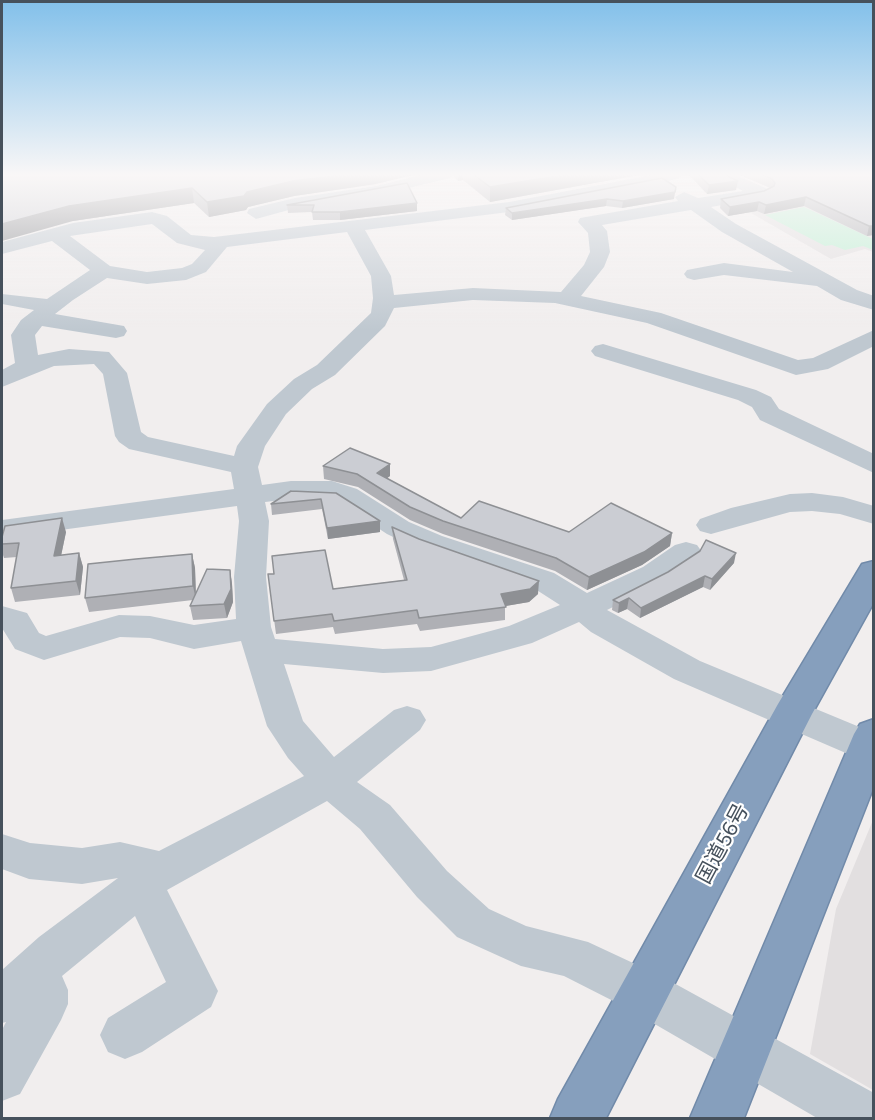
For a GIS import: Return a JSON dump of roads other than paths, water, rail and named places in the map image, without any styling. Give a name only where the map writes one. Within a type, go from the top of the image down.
[{"type":"highway","name":"国道56号","points":[[577,1119],[792,714],[870,584]]},
{"type":"highway","points":[[717,1119],[871,741]]},
{"type":"street","points":[[2,248],[55,234],[102,226]]},
{"type":"street","points":[[168,226],[184,238],[204,244],[343,226]]},
{"type":"street","points":[[354,226],[381,276],[383,303],[377,321],[326,370],[303,384],[276,409],[251,446],[247,482],[254,521],[250,577],[258,638],[286,726],[302,748],[348,798],[375,817],[432,884],[473,923],[521,945],[572,957],[644,992],[867,1119]]},
{"type":"street","points":[[567,299],[594,267],[600,252],[597,231],[592,226]]},
{"type":"street","points":[[726,226],[828,283],[873,304]]},
{"type":"street","points":[[55,234],[104,271],[147,278],[186,274],[208,261],[217,248],[214,243]]},
{"type":"street","points":[[694,274],[724,269],[774,286],[828,283]]},
{"type":"street","points":[[27,366],[23,335],[43,312],[104,271]]},
{"type":"street","points":[[383,303],[484,294],[567,299],[653,318],[782,364],[806,368],[873,337]]},
{"type":"street","points":[[6,299],[43,312],[116,331]]},
{"type":"street","points":[[701,382],[737,348]]},
{"type":"street","points":[[603,351],[762,402],[770,414],[873,465]]},
{"type":"street","points":[[2,380],[27,366],[69,356],[101,357],[115,373],[128,436],[139,443],[247,482],[291,490],[332,490],[357,501],[398,528],[431,543],[543,580],[565,592],[603,624],[687,670],[792,714],[871,741]]},
{"type":"street","points":[[2,529],[247,482]]},
{"type":"street","points":[[711,525],[742,513],[801,502],[843,506],[873,515]]},
{"type":"street","points":[[2,617],[15,621],[22,629],[27,641],[44,648],[119,626],[150,627],[194,637],[258,638],[383,661],[431,659],[520,635],[654,574],[686,552]]},
{"type":"street","points":[[17,986],[151,878],[332,780],[407,720]]},
{"type":"street","points":[[2,851],[29,861],[82,866],[120,860],[151,878],[194,991],[125,1035]]},
{"type":"street","points":[[2,1076],[44,1004],[44,990],[17,986]]}]
